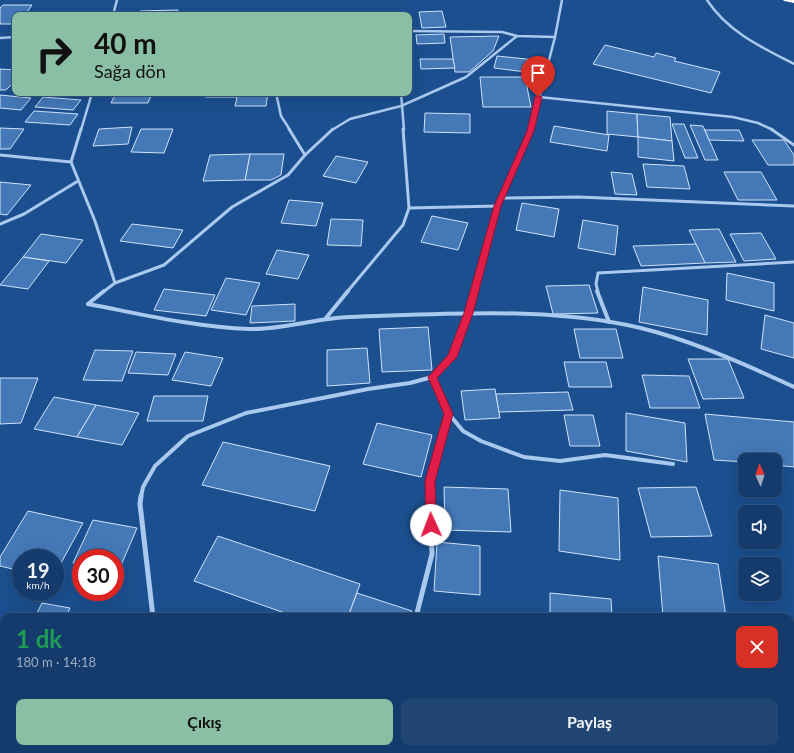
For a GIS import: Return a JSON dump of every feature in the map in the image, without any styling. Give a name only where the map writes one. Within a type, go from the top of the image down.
[{"type":"highway","points":[[786,0],[794,1]]},
{"type":"street","points":[[114,12],[117,0]]},
{"type":"street","points":[[153,613],[140,504],[143,487],[155,466],[188,436],[246,413],[368,389],[410,383],[432,377],[452,357],[468,313],[498,206],[531,131],[562,0]]},
{"type":"street","points":[[707,0],[718,16],[737,32],[794,64]]},
{"type":"street","points":[[412,31],[502,32],[517,36],[554,38]]},
{"type":"street","points":[[517,36],[466,77],[401,106],[350,120],[335,127],[305,155],[288,175],[259,190],[232,207],[164,265],[115,283],[88,304],[211,327],[245,329],[292,325],[326,318],[468,313],[540,315],[609,322],[655,332],[722,354],[794,387]]},
{"type":"street","points":[[0,38],[12,37]]},
{"type":"street","points":[[91,96],[71,162],[95,221],[115,283]]},
{"type":"street","points":[[277,96],[281,116],[305,155]]},
{"type":"street","points":[[326,318],[402,225],[408,208],[401,96]]},
{"type":"street","points":[[538,97],[747,120],[770,127],[785,136],[794,145]]},
{"type":"street","points":[[0,155],[71,162]]},
{"type":"street","points":[[0,224],[24,214],[78,181]]},
{"type":"street","points":[[501,198],[578,197],[794,206]]},
{"type":"street","points":[[408,208],[498,206]]},
{"type":"street","points":[[609,322],[596,284],[595,277],[598,273],[794,262]]},
{"type":"street","points":[[432,377],[449,414],[463,431],[475,438],[524,457],[560,461],[605,454],[673,464]]},
{"type":"street","points":[[417,613],[432,554],[430,481],[449,414]]},
{"type":"building","points":[[3,5],[32,5],[27,12],[12,12],[12,24],[0,24],[0,8]]},
{"type":"building","points":[[178,10],[178,12],[140,11]]},
{"type":"building","points":[[442,11],[446,27],[422,28],[419,12]]},
{"type":"building","points":[[444,34],[445,43],[417,44],[416,35]]},
{"type":"building","points":[[499,36],[493,51],[469,72],[455,72],[450,37]]},
{"type":"building","points":[[605,45],[654,57],[656,53],[676,58],[674,61],[720,72],[711,93],[593,64]]},
{"type":"building","points":[[497,56],[536,60],[534,73],[494,68]]},
{"type":"building","points":[[420,59],[453,59],[455,68],[421,69]]},
{"type":"building","points":[[0,69],[12,70],[12,84],[6,90],[0,90]]},
{"type":"building","points":[[480,77],[525,77],[531,107],[483,107]]},
{"type":"building","points":[[0,95],[31,98],[21,110],[0,108]]},
{"type":"building","points":[[114,96],[151,96],[148,103],[111,103]]},
{"type":"building","points":[[205,96],[237,96],[237,97]]},
{"type":"building","points":[[237,96],[268,96],[266,106],[235,106]]},
{"type":"building","points":[[43,97],[81,100],[73,110],[35,107]]},
{"type":"building","points":[[34,111],[78,114],[70,125],[25,122]]},
{"type":"building","points":[[607,111],[637,114],[638,137],[607,134]]},
{"type":"building","points":[[425,113],[470,114],[470,133],[424,132]]},
{"type":"building","points":[[637,114],[670,117],[672,141],[638,137]]},
{"type":"building","points":[[672,124],[684,124],[698,158],[685,158]]},
{"type":"building","points":[[690,125],[703,126],[718,160],[705,160]]},
{"type":"building","points":[[554,126],[609,135],[607,151],[550,142]]},
{"type":"building","points":[[132,127],[128,144],[93,146],[99,129]]},
{"type":"building","points":[[0,128],[24,129],[10,149],[0,149]]},
{"type":"building","points":[[141,129],[173,129],[164,153],[131,152]]},
{"type":"building","points":[[705,130],[739,130],[744,141],[709,140]]},
{"type":"building","points":[[638,137],[672,141],[674,161],[638,157]]},
{"type":"building","points":[[752,140],[784,140],[794,155],[794,165],[768,165]]},
{"type":"building","points":[[250,154],[284,154],[281,175],[271,180],[245,180]]},
{"type":"building","points":[[250,154],[245,180],[203,181],[210,155]]},
{"type":"building","points":[[336,156],[368,162],[356,183],[323,176]]},
{"type":"building","points":[[643,164],[684,166],[690,189],[647,187]]},
{"type":"building","points":[[611,172],[632,174],[637,195],[615,194]]},
{"type":"building","points":[[724,172],[761,172],[777,200],[738,200]]},
{"type":"building","points":[[0,182],[31,185],[7,215],[0,214]]},
{"type":"building","points":[[289,200],[323,203],[316,226],[281,223]]},
{"type":"building","points":[[522,203],[559,209],[554,237],[516,230]]},
{"type":"building","points":[[432,216],[468,223],[458,250],[421,242]]},
{"type":"building","points":[[331,219],[363,220],[361,246],[327,245]]},
{"type":"building","points":[[583,220],[618,226],[615,255],[578,248]]},
{"type":"building","points":[[132,224],[183,230],[173,248],[120,241]]},
{"type":"building","points":[[719,229],[736,262],[705,263],[689,230]]},
{"type":"building","points":[[761,233],[776,259],[744,261],[730,234]]},
{"type":"building","points":[[41,234],[83,240],[66,263],[23,257]]},
{"type":"building","points":[[696,244],[705,263],[641,266],[633,246]]},
{"type":"building","points":[[277,250],[309,255],[298,279],[266,274]]},
{"type":"building","points":[[23,257],[49,261],[28,289],[0,285]]},
{"type":"building","points":[[727,273],[774,283],[774,311],[726,300]]},
{"type":"building","points":[[226,278],[260,283],[246,315],[211,310]]},
{"type":"building","points":[[589,285],[598,313],[553,314],[546,286]]},
{"type":"building","points":[[643,287],[708,300],[707,335],[639,322]]},
{"type":"building","points":[[164,289],[215,295],[206,316],[154,310]]},
{"type":"building","points":[[295,304],[295,321],[250,323],[252,306]]},
{"type":"building","points":[[765,315],[794,323],[794,358],[761,349]]},
{"type":"building","points":[[428,327],[432,370],[382,372],[379,329]]},
{"type":"building","points":[[574,329],[616,329],[623,358],[580,358]]},
{"type":"building","points":[[367,348],[370,383],[327,386],[327,350]]},
{"type":"building","points":[[95,350],[133,351],[122,381],[83,380]]},
{"type":"building","points":[[136,352],[176,354],[168,375],[128,373]]},
{"type":"building","points":[[185,352],[223,358],[211,386],[172,380]]},
{"type":"building","points":[[688,359],[728,359],[744,398],[703,399]]},
{"type":"building","points":[[564,362],[606,362],[612,387],[569,387]]},
{"type":"building","points":[[642,375],[689,376],[700,408],[650,408]]},
{"type":"building","points":[[0,378],[38,378],[21,423],[0,424]]},
{"type":"building","points":[[495,389],[500,418],[465,420],[461,391]]},
{"type":"building","points":[[568,392],[573,410],[499,412],[496,394]]},
{"type":"building","points":[[154,396],[208,396],[203,421],[147,421]]},
{"type":"building","points":[[54,397],[96,405],[77,437],[34,429]]},
{"type":"building","points":[[96,405],[139,413],[122,445],[77,437]]},
{"type":"building","points":[[626,413],[685,423],[687,462],[626,451]]},
{"type":"building","points":[[705,414],[794,422],[794,467],[782,466],[782,453],[738,453],[738,462],[714,460]]},
{"type":"building","points":[[564,415],[593,415],[600,446],[570,446]]},
{"type":"building","points":[[377,423],[432,435],[421,477],[363,464]]},
{"type":"building","points":[[223,442],[330,466],[315,511],[202,485]]},
{"type":"building","points":[[444,487],[508,489],[511,532],[445,530]]},
{"type":"building","points":[[696,487],[712,536],[651,537],[638,488]]},
{"type":"building","points":[[560,490],[618,498],[620,560],[559,551]]},
{"type":"building","points":[[28,511],[83,523],[64,558],[64,549],[12,549],[12,569],[0,566],[0,557]]},
{"type":"building","points":[[93,520],[137,528],[124,558],[124,549],[80,549]]},
{"type":"building","points":[[218,536],[360,584],[349,613],[285,613],[194,581]]},
{"type":"building","points":[[437,542],[480,546],[480,595],[434,591]]},
{"type":"building","points":[[658,556],[718,564],[725,613],[663,613]]},
{"type":"building","points":[[357,593],[412,611],[411,613],[350,613]]},
{"type":"building","points":[[550,593],[611,599],[612,613],[550,613]]},
{"type":"building","points":[[42,603],[70,608],[68,613],[37,613]]},
{"type":"route","points":[[431,525],[430,481],[449,414],[432,377],[443,368],[452,357],[468,313],[498,206],[531,131],[538,97]]}]
